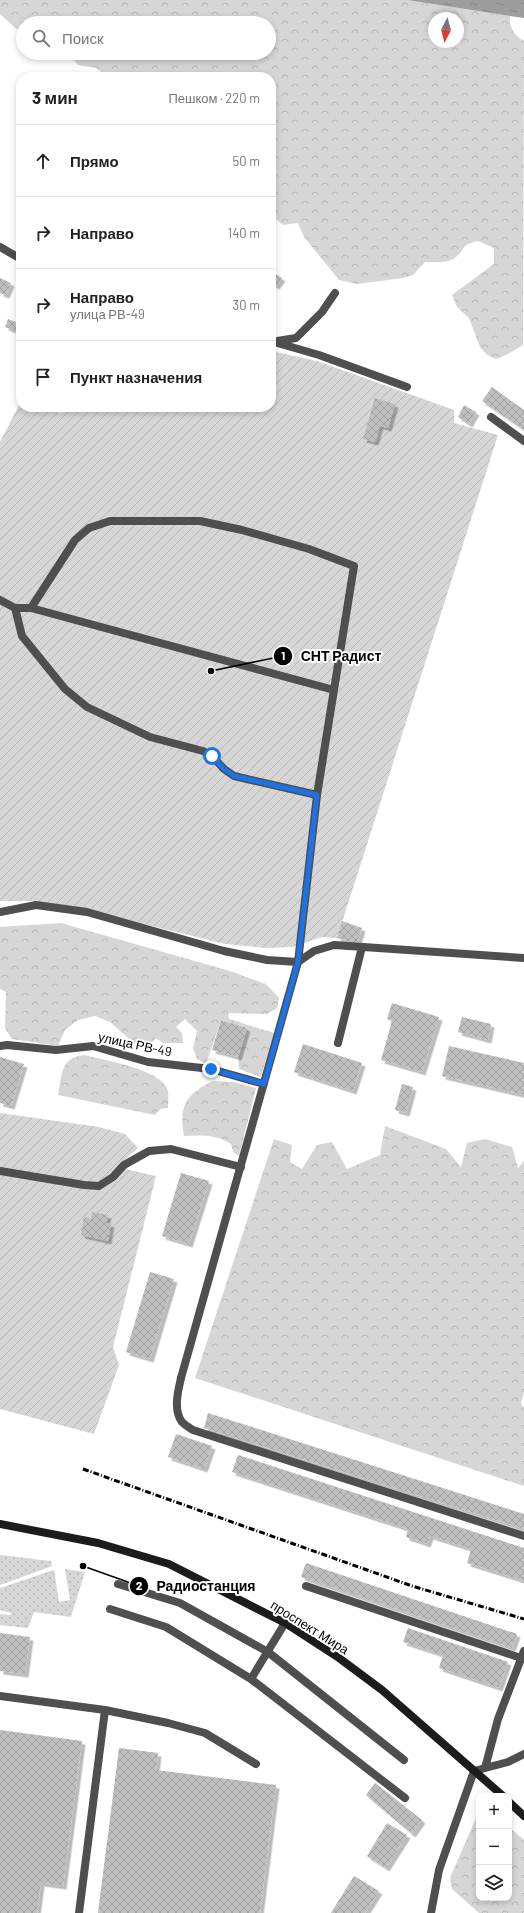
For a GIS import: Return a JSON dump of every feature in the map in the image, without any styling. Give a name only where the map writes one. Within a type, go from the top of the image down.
[{"type":"street","points":[[0,247],[16,256]]},
{"type":"street","points":[[276,341],[296,338],[322,312],[334,293]]},
{"type":"street","points":[[276,343],[319,355],[407,387]]},
{"type":"street","points":[[491,417],[524,441]]},
{"type":"street","points":[[31,608],[75,540],[89,528],[110,521],[200,521],[242,530],[309,549],[354,566],[317,795],[298,962],[181,1378],[177,1400],[177,1410],[182,1422],[193,1430],[524,1536]]},
{"type":"street","points":[[0,600],[15,608],[31,608],[334,690]]},
{"type":"street","points":[[15,608],[22,636],[65,689],[87,707],[150,737],[203,751],[212,756],[224,769],[234,776],[317,795]]},
{"type":"street","points":[[0,912],[36,905],[87,912],[224,951],[267,960],[298,962],[314,952],[334,945],[524,958]]},
{"type":"street","points":[[338,1043],[362,947]]},
{"type":"street","name":"улица РВ-49","points":[[0,1046],[7,1045],[56,1050],[93,1046],[148,1062],[211,1069],[264,1084]]},
{"type":"street","points":[[0,1171],[84,1185],[99,1186],[113,1178],[124,1164],[149,1151],[171,1149],[240,1167]]},
{"type":"street","name":"проспект Мира","points":[[0,1524],[98,1543],[169,1564],[285,1623],[339,1658],[382,1690],[500,1793]]},
{"type":"street","points":[[118,1584],[180,1603],[268,1652],[404,1760]]},
{"type":"street","points":[[306,1586],[522,1654],[498,1719],[485,1768]]},
{"type":"street","points":[[110,1609],[166,1627],[251,1679],[404,1798]]},
{"type":"street","points":[[251,1679],[285,1623]]},
{"type":"street","points":[[0,1696],[105,1710],[168,1723],[205,1733],[256,1764]]},
{"type":"street","points":[[79,1913],[105,1710]]},
{"type":"street","points":[[431,1913],[439,1870],[474,1771],[524,1754]]},
{"type":"street","points":[[512,1805],[524,1815]]},
{"type":"green space","points":[[0,0],[407,0],[510,16],[511,28],[517,36],[524,41],[523,345],[496,359],[487,355],[480,347],[469,318],[457,307],[452,295],[494,264],[494,248],[478,241],[466,245],[456,257],[449,261],[425,262],[413,275],[403,278],[357,284],[339,280],[304,237],[298,223],[283,225],[276,219],[276,72],[101,72],[96,68],[78,65],[73,60],[276,60],[276,16],[16,16],[16,29],[0,14]]},
{"type":"green space","points":[[276,352],[317,361],[454,410],[454,423],[498,435],[337,938],[322,937],[292,947],[266,948],[225,944],[83,909],[34,901],[0,901],[0,442],[16,411],[16,412],[276,412]]},
{"type":"green space","points":[[61,923],[230,971],[266,984],[279,998],[277,1008],[267,1014],[228,1013],[229,1019],[274,1033],[261,1077],[239,1069],[238,1057],[247,1028],[221,1020],[206,1064],[197,1059],[193,1048],[197,1031],[185,1019],[176,1027],[182,1033],[183,1043],[163,1043],[156,1038],[148,1046],[134,1043],[110,1022],[95,1016],[78,1020],[65,1030],[58,1046],[12,1039],[5,1028],[6,992],[0,989],[0,927]]},
{"type":"green space","points":[[84,1055],[139,1069],[159,1079],[168,1090],[168,1108],[160,1109],[155,1115],[58,1095],[62,1074],[66,1064],[76,1057]]},
{"type":"green space","points":[[213,1081],[233,1082],[256,1088],[239,1156],[233,1152],[231,1144],[220,1138],[202,1135],[184,1136],[182,1117],[186,1102],[196,1091]]},
{"type":"green space","points":[[0,1113],[99,1127],[125,1134],[138,1148],[120,1164],[125,1169],[156,1176],[113,1347],[119,1365],[94,1434],[0,1409]]},
{"type":"green space","points":[[385,1126],[446,1149],[461,1167],[467,1143],[485,1139],[512,1147],[518,1168],[524,1161],[524,1391],[521,1404],[524,1408],[524,1486],[195,1378],[274,1139],[292,1145],[290,1162],[302,1169],[317,1145],[332,1142],[347,1169],[380,1155]]},
{"type":"green space","points":[[0,1555],[51,1561],[52,1566],[0,1585]]},
{"type":"green space","points":[[65,1569],[85,1572],[71,1617],[34,1612],[28,1628],[0,1625],[0,1614],[10,1615],[12,1613],[0,1610],[0,1588],[54,1570],[59,1602],[70,1600]]},
{"type":"green space","points":[[476,1818],[476,1901],[512,1901],[512,1830],[524,1840],[524,1913],[479,1913],[452,1889],[450,1878]]},
{"type":"water","points":[[407,0],[524,0],[524,18],[510,16]]},
{"type":"building","points":[[276,274],[282,278],[276,286]]},
{"type":"building","points":[[0,278],[11,283],[6,295],[0,293]]},
{"type":"building","points":[[8,319],[16,322],[16,331],[5,327]]},
{"type":"building","points":[[492,387],[524,410],[524,430],[482,401]]},
{"type":"building","points":[[375,398],[395,404],[388,428],[380,426],[375,442],[363,439]]},
{"type":"building","points":[[464,405],[476,412],[469,424],[458,417]]},
{"type":"building","points":[[342,921],[362,928],[357,944],[337,938]]},
{"type":"building","points":[[392,1003],[439,1017],[422,1072],[381,1060],[392,1021],[387,1019]]},
{"type":"building","points":[[462,1017],[491,1024],[488,1040],[458,1032]]},
{"type":"building","points":[[221,1020],[247,1028],[238,1057],[212,1050]]},
{"type":"building","points":[[303,1044],[362,1063],[353,1091],[294,1072]]},
{"type":"building","points":[[449,1046],[524,1063],[524,1095],[442,1076]]},
{"type":"building","points":[[0,1057],[24,1064],[11,1106],[0,1103]]},
{"type":"building","points":[[402,1084],[413,1087],[406,1113],[395,1110]]},
{"type":"building","points":[[181,1173],[209,1181],[189,1244],[162,1236]]},
{"type":"building","points":[[92,1212],[108,1215],[106,1223],[111,1224],[108,1241],[81,1235],[84,1217],[91,1219]]},
{"type":"building","points":[[150,1272],[174,1279],[150,1359],[126,1352]]},
{"type":"building","points":[[208,1413],[524,1514],[524,1529],[204,1428]]},
{"type":"building","points":[[176,1434],[212,1446],[204,1469],[168,1457]]},
{"type":"building","points":[[238,1455],[524,1548],[524,1581],[467,1563],[471,1549],[430,1536],[427,1544],[406,1537],[408,1529],[232,1472]]},
{"type":"building","points":[[306,1563],[517,1634],[512,1648],[301,1577]]},
{"type":"building","points":[[408,1628],[508,1662],[499,1688],[439,1668],[443,1655],[403,1642]]},
{"type":"building","points":[[0,1633],[30,1637],[25,1674],[0,1671]]},
{"type":"building","points":[[0,1730],[82,1741],[63,1886],[41,1883],[37,1913],[0,1913]]},
{"type":"building","points":[[119,1748],[158,1753],[156,1770],[276,1785],[260,1913],[98,1913]]},
{"type":"building","points":[[375,1783],[422,1820],[412,1834],[366,1795]]},
{"type":"building","points":[[387,1823],[407,1835],[386,1868],[367,1856]]},
{"type":"building","points":[[354,1876],[379,1891],[365,1913],[331,1913]]},
{"type":"railway","points":[[83,1469],[412,1586],[524,1619]]},
{"type":"place","name":"СНТ Радист","points":[[211,671]]},
{"type":"place","name":"Радиостанция","points":[[83,1566]]},
{"type":"route","points":[[211,1069],[264,1084],[298,962],[317,795],[234,776],[224,769],[212,756]]}]
